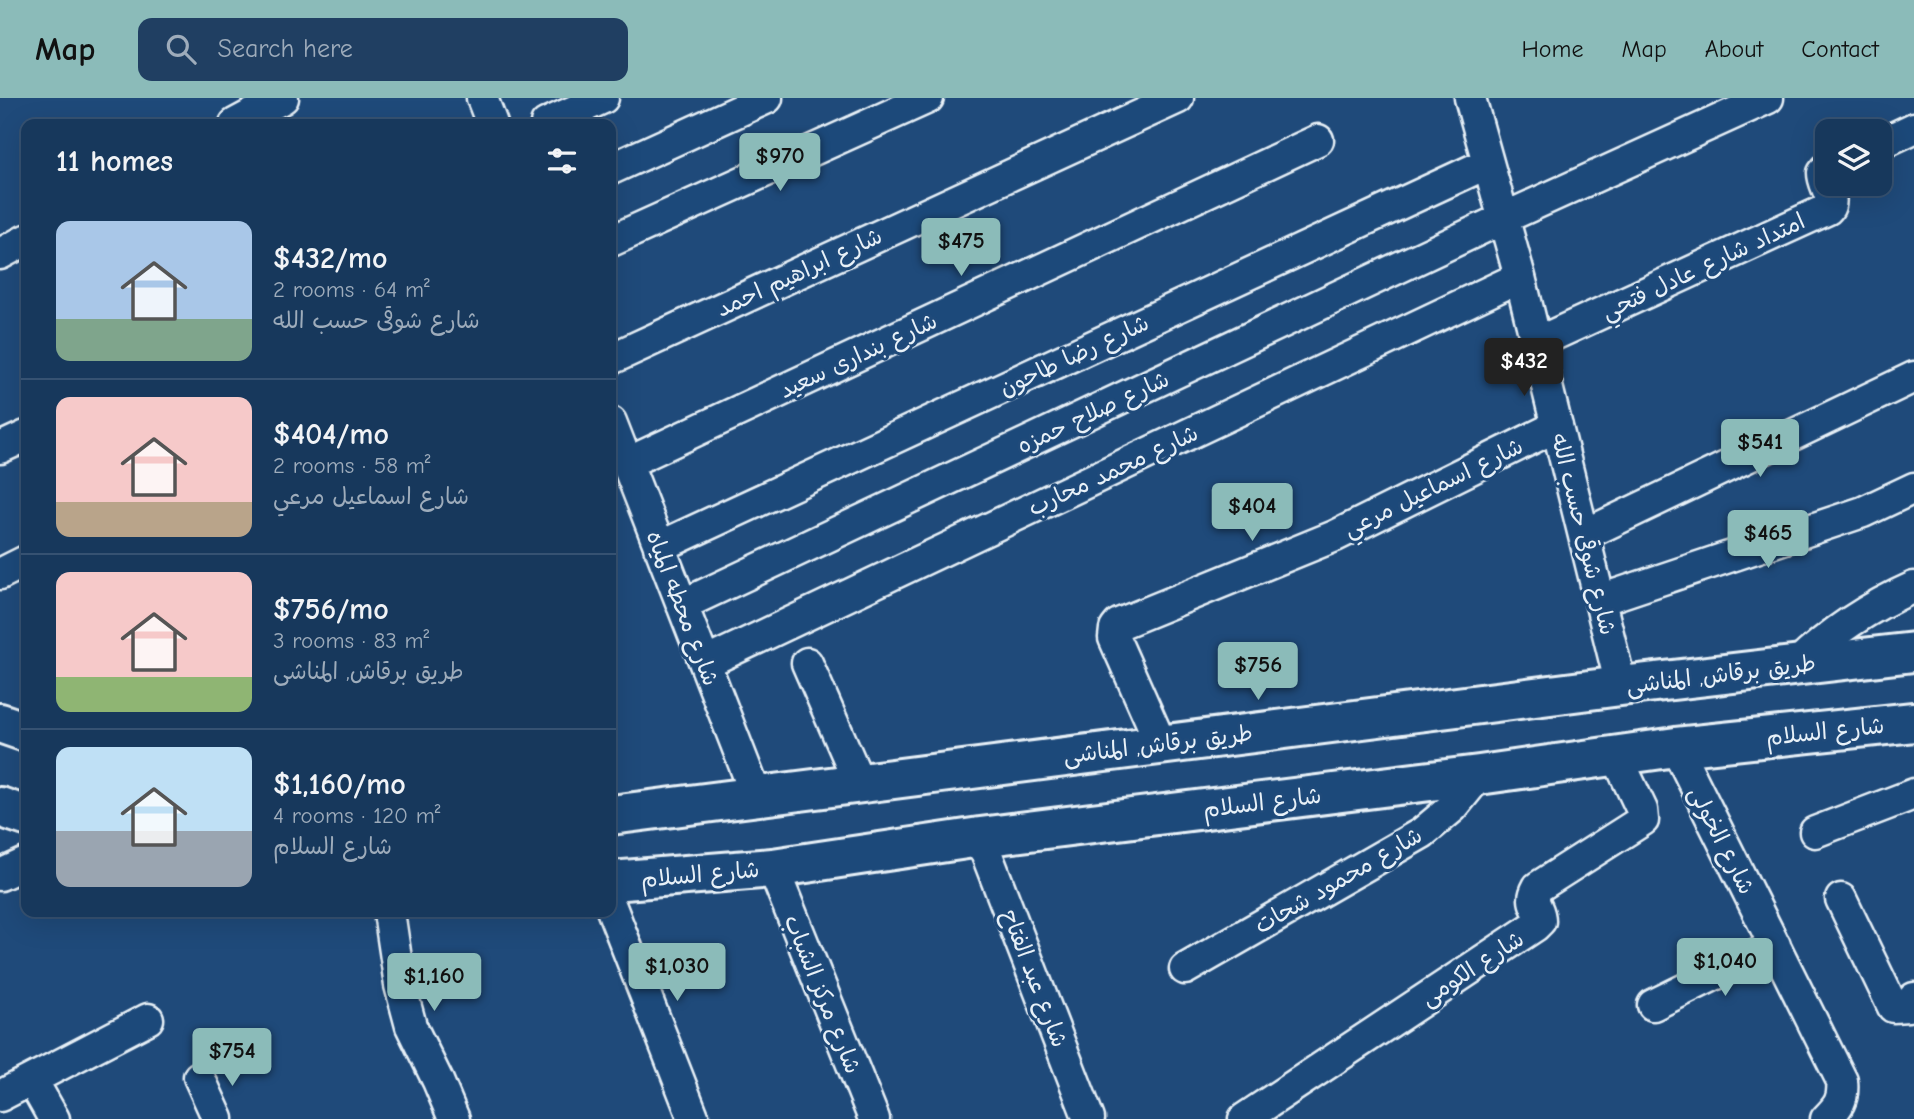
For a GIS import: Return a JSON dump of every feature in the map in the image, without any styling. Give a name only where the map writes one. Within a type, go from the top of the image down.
[{"type":"street","points":[[244,119],[283,98]]},
{"type":"street","points":[[482,98],[490,119]]},
{"type":"street","points":[[557,119],[603,98]]},
{"type":"street","points":[[616,167],[767,98]]},
{"type":"street","points":[[616,239],[928,98]]},
{"type":"street","name":"شارع ابراهيم احمد","points":[[616,357],[1178,98]]},
{"type":"street","name":"شارع شوقى حسب الله","points":[[1470,98],[1520,277],[1621,686]]},
{"type":"street","name":"شارع صلاح حمزه","points":[[682,605],[1504,218],[1768,98]]},
{"type":"street","points":[[1892,138],[1914,128]]},
{"type":"street","name":"شارع بندارى سعيد","points":[[623,472],[1318,140]]},
{"type":"street","name":"شارع رضا طاحون","points":[[659,547],[1488,163]]},
{"type":"street","name":"امتداد شارع عادل فتحي","points":[[1536,343],[1828,209],[1831,204],[1830,196]]},
{"type":"street","points":[[0,254],[21,243]]},
{"type":"street","name":"شارع محمد محارب","points":[[705,663],[1520,277]]},
{"type":"street","points":[[1584,535],[1914,377]]},
{"type":"street","name":"شارع اسماعيل مرعي","points":[[1161,744],[1114,638],[1119,624],[1335,536],[1557,426]]},
{"type":"street","points":[[0,448],[21,438]]},
{"type":"street","name":"شارع محطه المياه","points":[[616,443],[623,472],[659,547],[756,795]]},
{"type":"street","points":[[1600,600],[1863,512],[1914,488]]},
{"type":"street","points":[[0,574],[21,564]]},
{"type":"street","points":[[1797,665],[1839,628],[1871,608],[1914,587]]},
{"type":"street","name":"طريق برقاش, المناشى","points":[[616,814],[1621,686],[1914,652]]},
{"type":"street","points":[[807,663],[859,782]]},
{"type":"street","name":"شارع السلام","points":[[616,881],[773,868],[980,837],[1479,775],[1676,747],[1914,722]]},
{"type":"street","points":[[0,723],[21,730]]},
{"type":"street","name":"شارع الخولى","points":[[1676,747],[1842,1081],[1840,1105],[1826,1119]]},
{"type":"street","name":"شارع الكومى","points":[[1244,1119],[1535,926],[1540,921],[1540,914],[1533,903],[1538,887],[1643,820],[1642,810],[1616,755]]},
{"type":"street","name":"شارع محمود شحات","points":[[1185,969],[1422,833],[1453,807],[1479,775]]},
{"type":"street","points":[[1815,832],[1914,794]]},
{"type":"street","points":[[0,807],[21,814]]},
{"type":"street","name":"شارع عبد الفتاح","points":[[980,837],[1089,1119]]},
{"type":"street","points":[[0,876],[21,866]]},
{"type":"street","name":"شارع مركز الشباب","points":[[773,868],[872,1118]]},
{"type":"street","points":[[1841,899],[1903,1002]]},
{"type":"street","points":[[390,917],[400,985],[411,1026],[439,1080],[454,1119]]},
{"type":"street","points":[[615,917],[694,1119]]},
{"type":"street","points":[[1653,1005],[1774,945]]},
{"type":"street","points":[[0,1096],[148,1019]]},
{"type":"street","points":[[200,1077],[218,1119]]},
{"type":"street","points":[[32,1080],[54,1119]]}]
